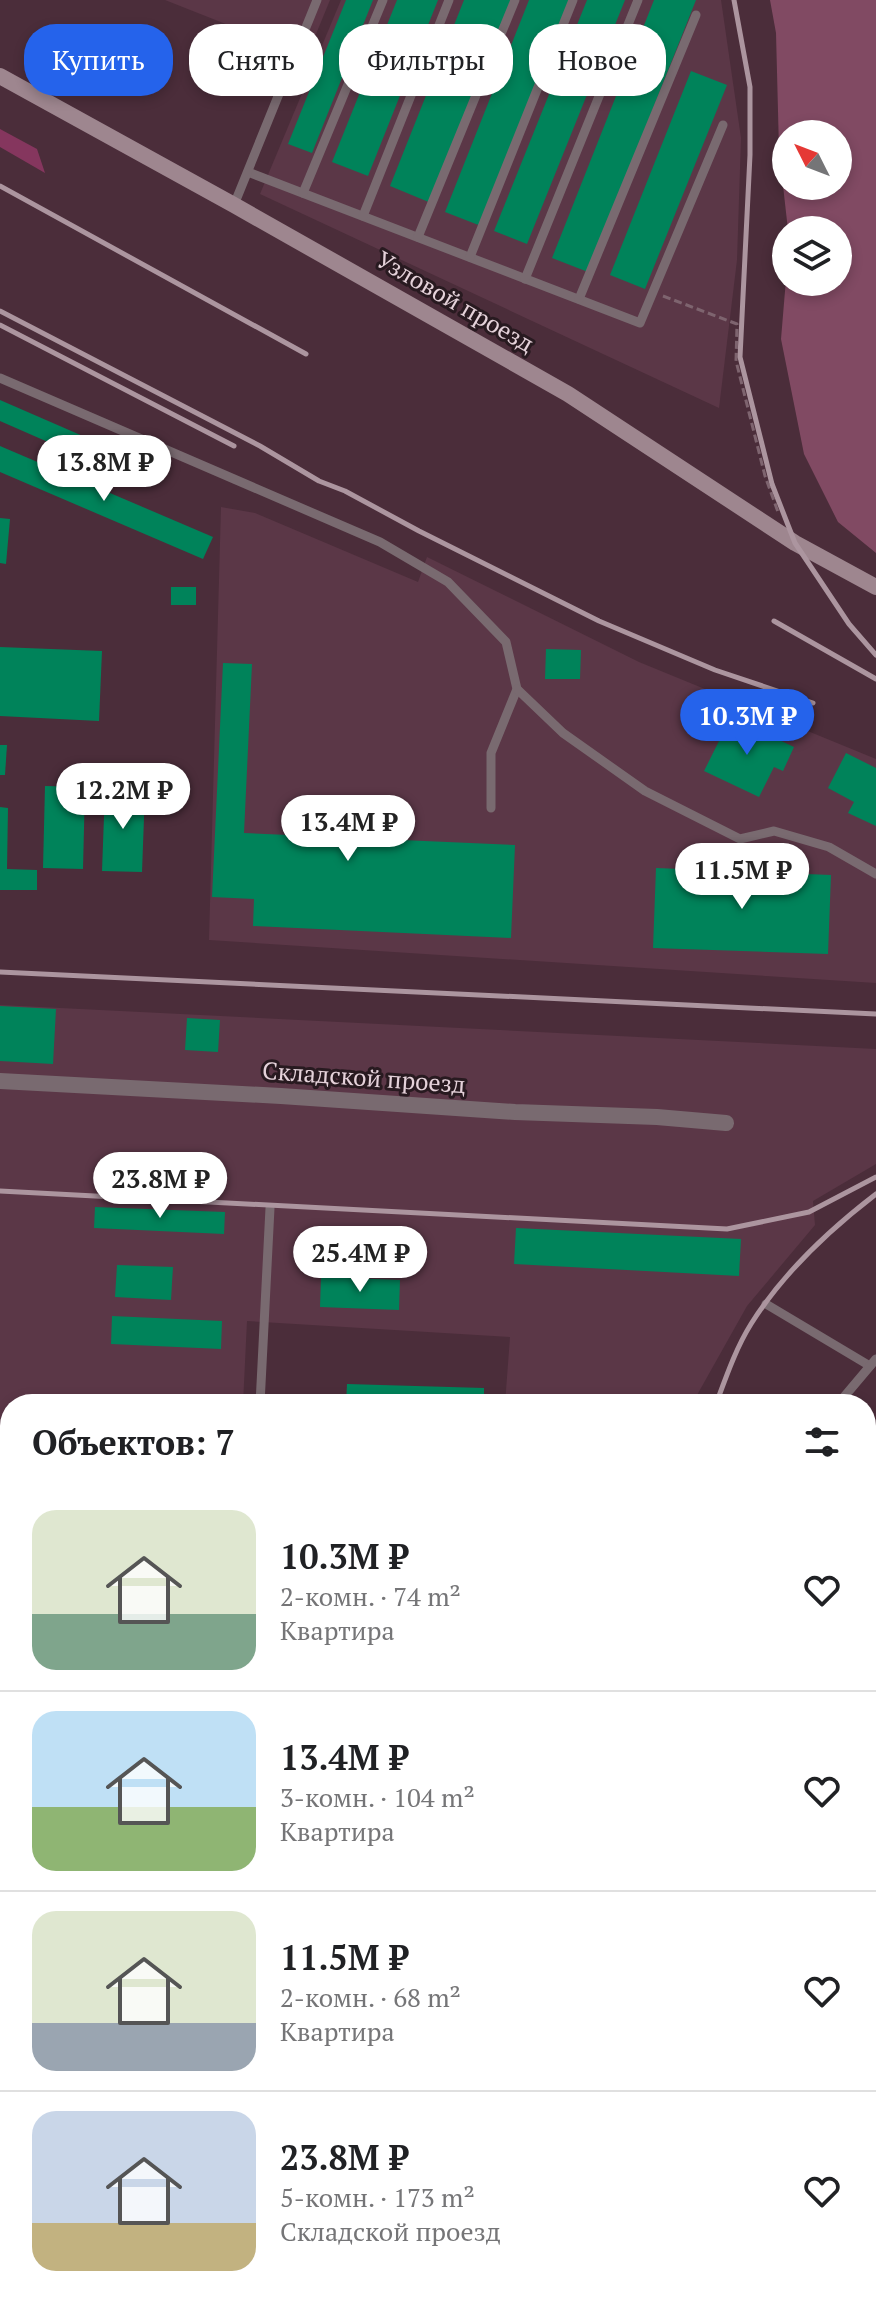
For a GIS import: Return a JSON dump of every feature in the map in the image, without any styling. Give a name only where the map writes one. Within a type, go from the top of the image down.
[{"type":"street","name":"Узловой проезд","points":[[0,76],[568,394],[788,538],[876,587]]},
{"type":"street","name":"Складской проезд","points":[[0,1081],[726,1123]]},
{"type":"lane","points":[[234,205],[317,0]]},
{"type":"lane","points":[[303,193],[383,0]]},
{"type":"lane","points":[[363,216],[449,0]]},
{"type":"lane","points":[[418,237],[515,0]]},
{"type":"lane","points":[[470,257],[573,0]]},
{"type":"lane","points":[[525,279],[638,0]]},
{"type":"lane","points":[[579,299],[696,15]]},
{"type":"lane","points":[[248,172],[640,323],[723,125]]},
{"type":"lane","points":[[0,378],[380,542],[448,582],[506,642],[517,689],[563,733],[645,791],[740,839],[774,831],[829,847],[876,874]]},
{"type":"lane","points":[[491,808],[491,753],[517,689]]},
{"type":"lane","points":[[261,1394],[270,1208]]},
{"type":"lane","points":[[766,1304],[873,1363],[847,1394]]},
{"type":"path","points":[[653,292],[737,324],[736,361],[765,476],[788,538]]},
{"type":"shaded area","points":[[165,0],[330,0],[320,24],[226,24]]},
{"type":"shaded area","points":[[341,0],[721,0],[741,138],[737,260],[719,408],[260,194],[301,96],[323,96],[323,43]]},
{"type":"shaded area","points":[[770,0],[876,0],[876,553],[838,522],[804,454],[781,339],[785,296],[852,296],[852,216],[786,216],[785,200],[852,200],[852,120],[778,120],[776,33]]},
{"type":"shaded area","points":[[0,129],[37,149],[45,173],[0,147]]},
{"type":"shaded area","points":[[221,507],[255,513],[418,582],[427,557],[639,662],[876,759],[876,983],[209,940]]},
{"type":"shaded area","points":[[0,1005],[876,1049],[876,1164],[813,1201],[815,1225],[747,1306],[698,1394],[506,1394],[510,1337],[247,1321],[243,1394],[0,1394]]},
{"type":"building","points":[[346,0],[373,0],[363,24],[339,24],[339,85],[312,153],[288,144],[307,96],[323,96],[323,57]]},
{"type":"building","points":[[397,0],[438,0],[428,24],[387,24]]},
{"type":"building","points":[[464,0],[512,0],[502,24],[454,24]]},
{"type":"building","points":[[529,0],[570,0],[561,24],[529,24],[529,96],[532,96],[481,226],[445,212],[491,96],[513,96],[513,40]]},
{"type":"building","points":[[587,0],[625,0],[615,24],[577,24]]},
{"type":"building","points":[[654,0],[696,0],[666,76],[666,24],[645,24]]},
{"type":"building","points":[[691,71],[727,85],[645,289],[610,275]]},
{"type":"building","points":[[358,96],[400,96],[368,176],[332,162]]},
{"type":"building","points":[[426,96],[474,96],[431,203],[390,186]]},
{"type":"building","points":[[548,96],[586,96],[527,244],[494,231]]},
{"type":"building","points":[[616,96],[658,96],[588,272],[552,258]]},
{"type":"building","points":[[0,400],[138,460],[130,478],[0,421]]},
{"type":"building","points":[[0,446],[213,537],[203,559],[0,472]]},
{"type":"building","points":[[0,518],[10,519],[6,564],[0,563]]},
{"type":"building","points":[[171,587],[196,587],[196,605],[171,605]]},
{"type":"building","points":[[0,647],[102,651],[99,721],[0,716]]},
{"type":"building","points":[[546,649],[581,650],[580,679],[545,679]]},
{"type":"building","points":[[223,663],[252,664],[244,833],[515,845],[511,938],[253,926],[254,899],[212,897]]},
{"type":"building","points":[[731,717],[794,747],[783,771],[774,767],[759,797],[704,771]]},
{"type":"building","points":[[0,745],[7,745],[5,775],[0,775]]},
{"type":"building","points":[[846,753],[876,768],[876,826],[848,813],[854,802],[828,788]]},
{"type":"building","points":[[45,786],[85,787],[83,869],[43,868]]},
{"type":"building","points":[[105,789],[145,791],[142,872],[102,871]]},
{"type":"building","points":[[0,807],[8,808],[7,869],[37,870],[37,890],[0,890]]},
{"type":"building","points":[[656,868],[831,875],[828,954],[653,948]]},
{"type":"building","points":[[0,1006],[56,1009],[53,1064],[0,1061]]},
{"type":"building","points":[[187,1018],[220,1020],[218,1052],[185,1050]]},
{"type":"building","points":[[95,1207],[225,1212],[224,1234],[94,1228]]},
{"type":"building","points":[[516,1228],[741,1239],[739,1276],[514,1264]]},
{"type":"building","points":[[117,1265],[173,1267],[171,1300],[115,1297]]},
{"type":"building","points":[[321,1277],[400,1280],[399,1310],[320,1307]]},
{"type":"building","points":[[112,1316],[222,1321],[221,1349],[111,1344]]},
{"type":"building","points":[[347,1384],[484,1388],[484,1394],[346,1394]]},
{"type":"railway","points":[[734,0],[750,87],[750,155],[740,357],[772,484],[795,543],[849,624],[876,655]]},
{"type":"railway","points":[[0,186],[306,354]]},
{"type":"railway","points":[[0,311],[260,446],[319,481],[345,491],[599,621],[715,670],[813,703]]},
{"type":"railway","points":[[0,325],[234,446]]},
{"type":"railway","points":[[774,621],[876,679]]},
{"type":"railway","points":[[0,972],[876,1014]]},
{"type":"railway","points":[[0,1191],[727,1229],[809,1212],[876,1177]]},
{"type":"railway","points":[[720,1394],[751,1324],[777,1287],[808,1253],[876,1194]]}]
